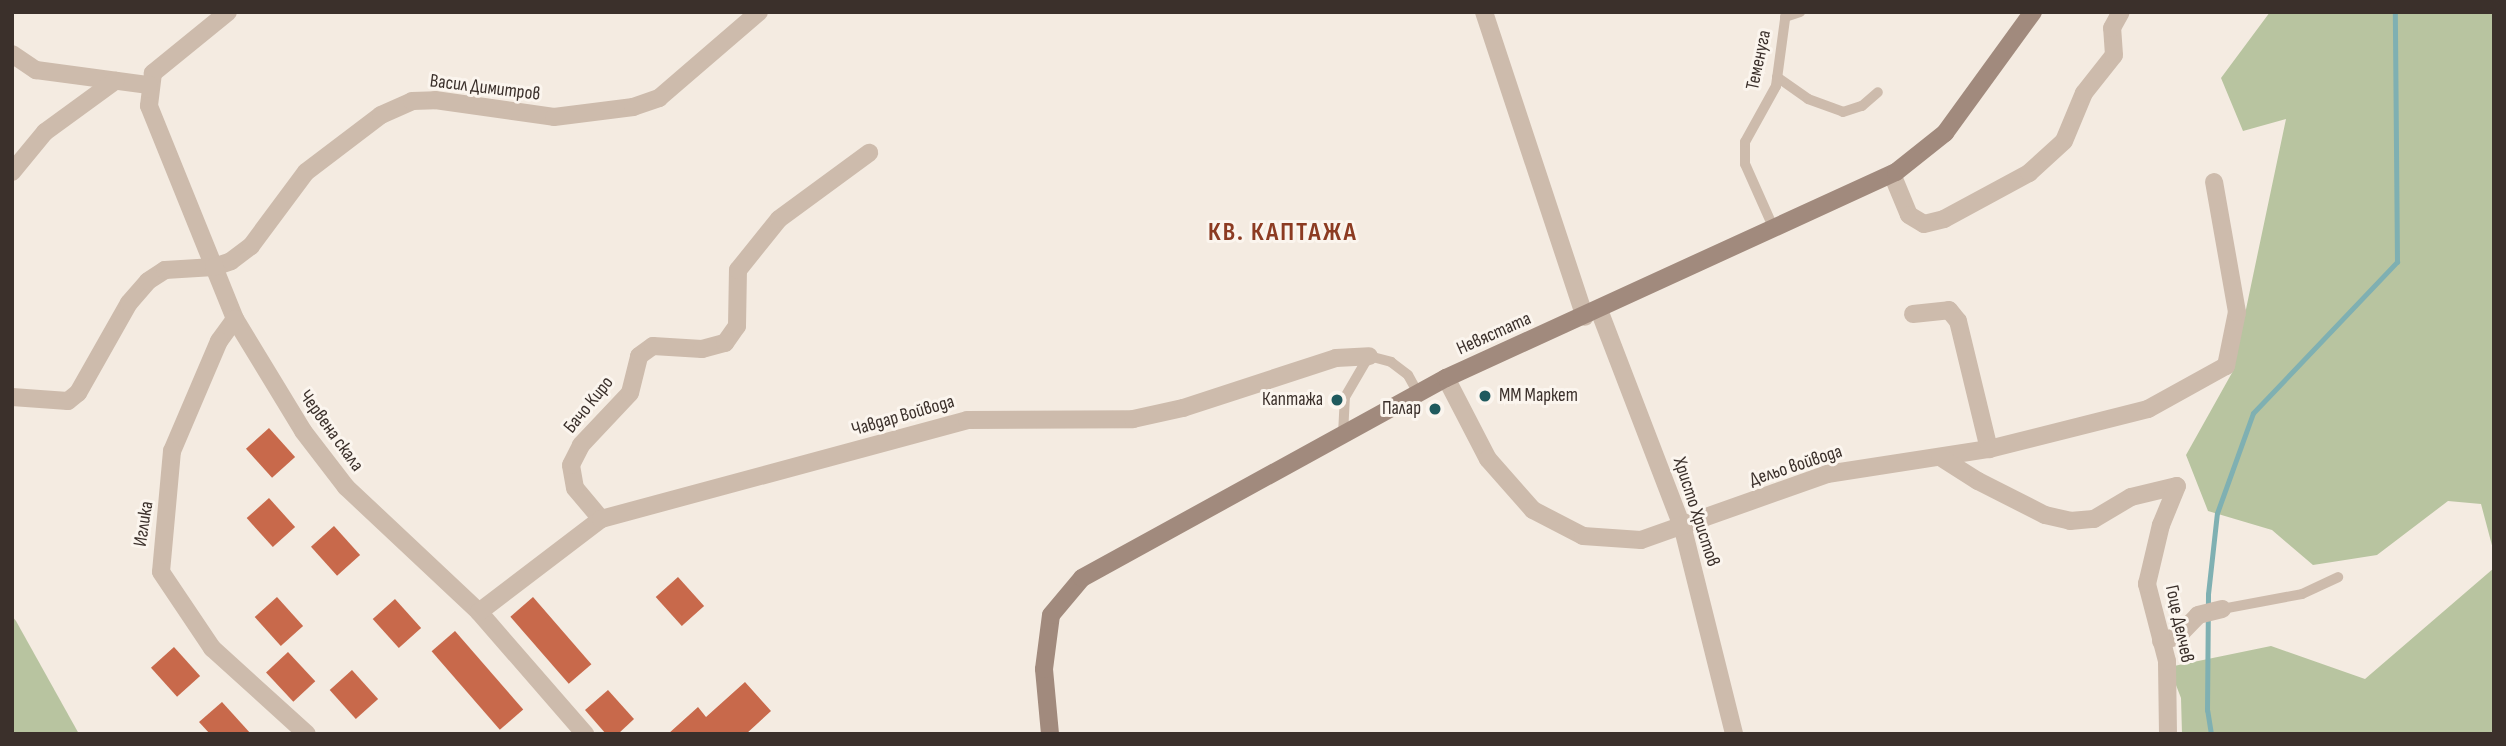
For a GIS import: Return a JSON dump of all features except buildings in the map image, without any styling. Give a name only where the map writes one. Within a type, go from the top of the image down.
[{"type":"street","points":[[12,54],[36,70],[149,85],[153,73],[228,12]]},
{"type":"street","name":"Васил Димитров","points":[[12,397],[68,401],[78,393],[129,303],[148,281],[165,270],[214,267],[251,246],[306,172],[381,115],[412,101],[435,100],[554,117],[633,107],[659,98],[759,12]]},
{"type":"street","name":"Христо Христов","points":[[1484,12],[1592,313],[1684,528],[1734,734]]},
{"type":"street","name":"Невястата","points":[[1050,734],[1044,669],[1051,615],[1082,578],[1446,378],[1892,174],[1945,133],[2033,12]]},
{"type":"street","points":[[1892,174],[1909,215],[1924,224],[1944,219],[2029,173],[2064,142],[2084,93],[2113,55],[2112,28],[2121,12]]},
{"type":"street","points":[[12,172],[46,132],[115,80]]},
{"type":"street","name":"Червена скала","points":[[149,85],[149,106],[235,319],[303,432],[346,487],[479,612],[585,734]]},
{"type":"street","name":"Бачо Киро","points":[[601,519],[575,488],[570,464],[581,445],[630,393],[639,356],[653,346],[702,349],[725,343],[737,326],[738,270],[779,219],[869,153]]},
{"type":"street","name":"Дельо войвода","points":[[1446,378],[1488,459],[1533,510],[1559,527],[1612,540],[1641,540],[1684,528],[1827,474],[1989,449],[2148,410],[2226,366],[2237,312],[2214,182]]},
{"type":"street","points":[[1913,314],[1949,310],[1958,321],[1989,449]]},
{"type":"street","name":"Иглика","points":[[235,319],[219,341],[172,451],[161,572],[212,648],[307,734]]},
{"type":"street","name":"Чавдар Войвода","points":[[479,612],[601,519],[967,420],[1133,419],[1183,408],[1336,358],[1369,356]]},
{"type":"street","name":"Гоце Делчев","points":[[1940,457],[1978,481],[2045,515],[2070,521],[2094,519],[2131,497],[2178,486],[2161,526],[2147,584],[2171,694],[2168,734]]},
{"type":"street","points":[[2161,641],[2178,636],[2198,615],[2222,609]]},
{"type":"lane","points":[[1786,15],[1800,12]]},
{"type":"lane","name":"Теменуга","points":[[1774,229],[1745,164],[1745,142],[1761,118],[1777,77],[1786,15]]},
{"type":"lane","points":[[1777,77],[1808,99],[1843,112],[1862,106],[1878,92]]},
{"type":"lane","points":[[1343,434],[1345,397],[1369,356],[1391,362],[1408,375],[1418,393]]},
{"type":"lane","points":[[2222,609],[2302,594],[2338,577]]},
{"type":"green space","points":[[2270,12],[2494,12],[2494,553],[2481,504],[2448,501],[2377,555],[2313,565],[2272,530],[2208,511],[2186,455],[2233,371],[2286,119],[2243,131],[2221,78]]},
{"type":"green space","points":[[2494,568],[2494,734],[2182,734],[2181,698],[2169,667],[2271,646],[2365,679]]},
{"type":"green space","points":[[12,616],[16,621],[79,734],[12,734]]},
{"type":"waterway","points":[[2211,734],[2207,710],[2208,594],[2217,513],[2253,413],[2397,262],[2395,12]]},
{"type":"place","name":"ММ Маркет","points":[[1485,396]]},
{"type":"place","name":"Каптажа","points":[[1337,400]]},
{"type":"place","name":"Палар","points":[[1435,409]]},
{"type":"district","name":"КВ. КАПТАЖА","points":[[1283,233]]}]
